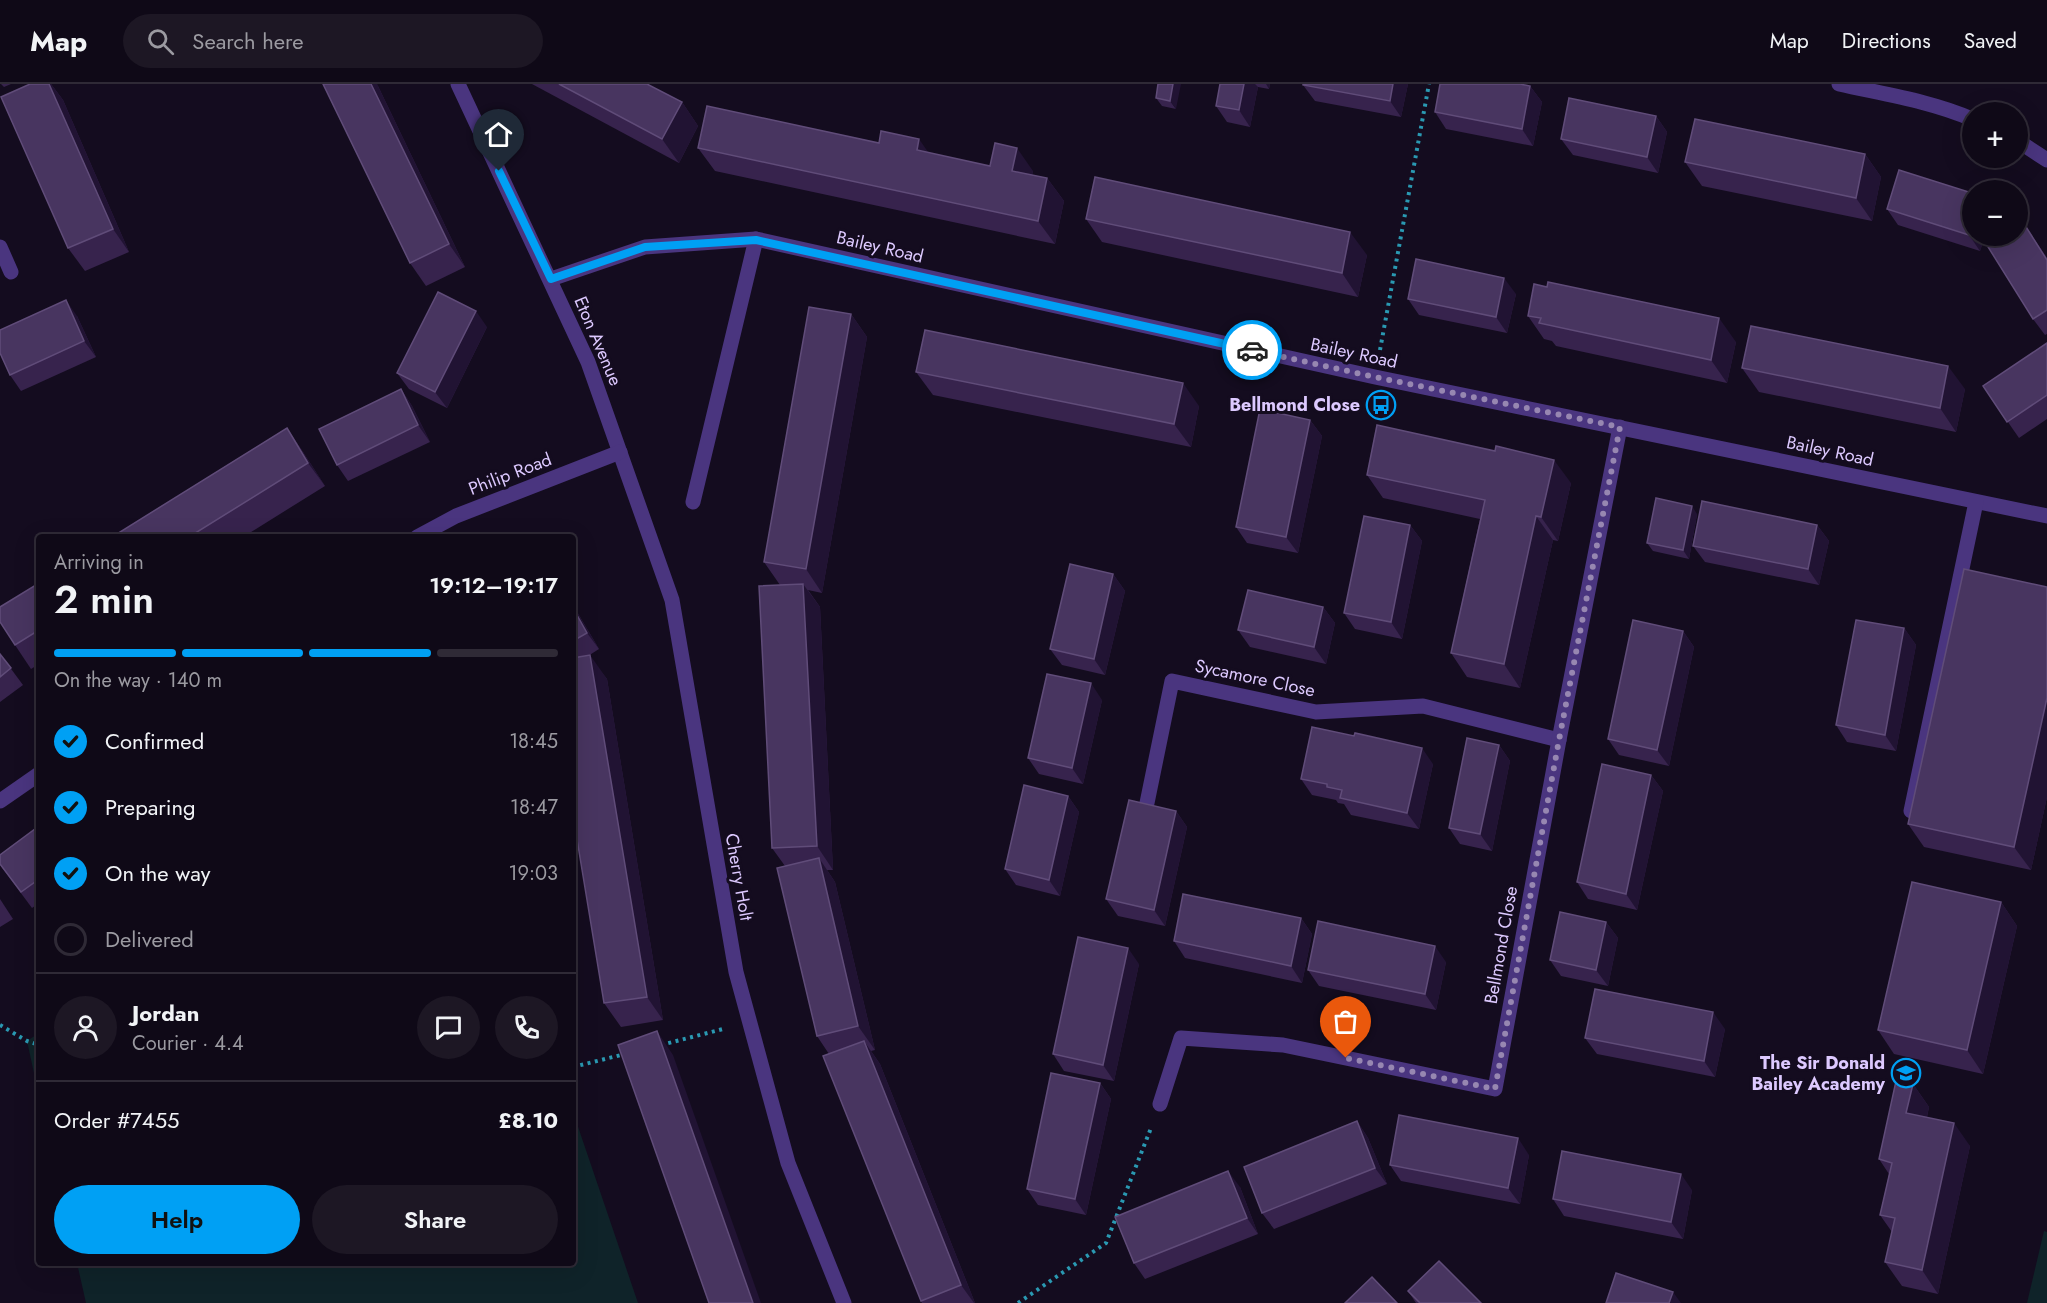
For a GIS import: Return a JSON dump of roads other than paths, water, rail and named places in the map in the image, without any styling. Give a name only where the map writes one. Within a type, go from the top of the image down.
[{"type":"street","name":"Eton Avenue","points":[[458,84],[588,362],[620,452]]},
{"type":"street","points":[[1839,84],[1899,97],[1962,114]]},
{"type":"street","points":[[2028,148],[2047,160]]},
{"type":"street","name":"Bailey Road","points":[[551,279],[645,247],[756,240],[1375,377],[2047,516]]},
{"type":"street","points":[[693,502],[756,240]]},
{"type":"street","points":[[0,247],[11,272]]},
{"type":"street","name":"Bellmond Close","points":[[1160,1104],[1181,1038],[1283,1045],[1495,1089],[1559,740],[1620,427]]},
{"type":"street","name":"Philip Road","points":[[423,534],[456,516],[620,452]]},
{"type":"street","name":"Cherry Holt","points":[[620,452],[672,600],[736,972],[749,1022],[788,1163],[844,1303]]},
{"type":"street","points":[[1911,811],[1976,502]]},
{"type":"street","name":"Sycamore Close","points":[[1147,803],[1172,681],[1316,712],[1423,706],[1559,740]]},
{"type":"street","points":[[0,801],[36,776]]},
{"type":"place","name":"Bellmond Close","points":[[1381,405]]},
{"type":"place","name":"The Sir Donald Bailey Academy","points":[[1906,1073]]}]
